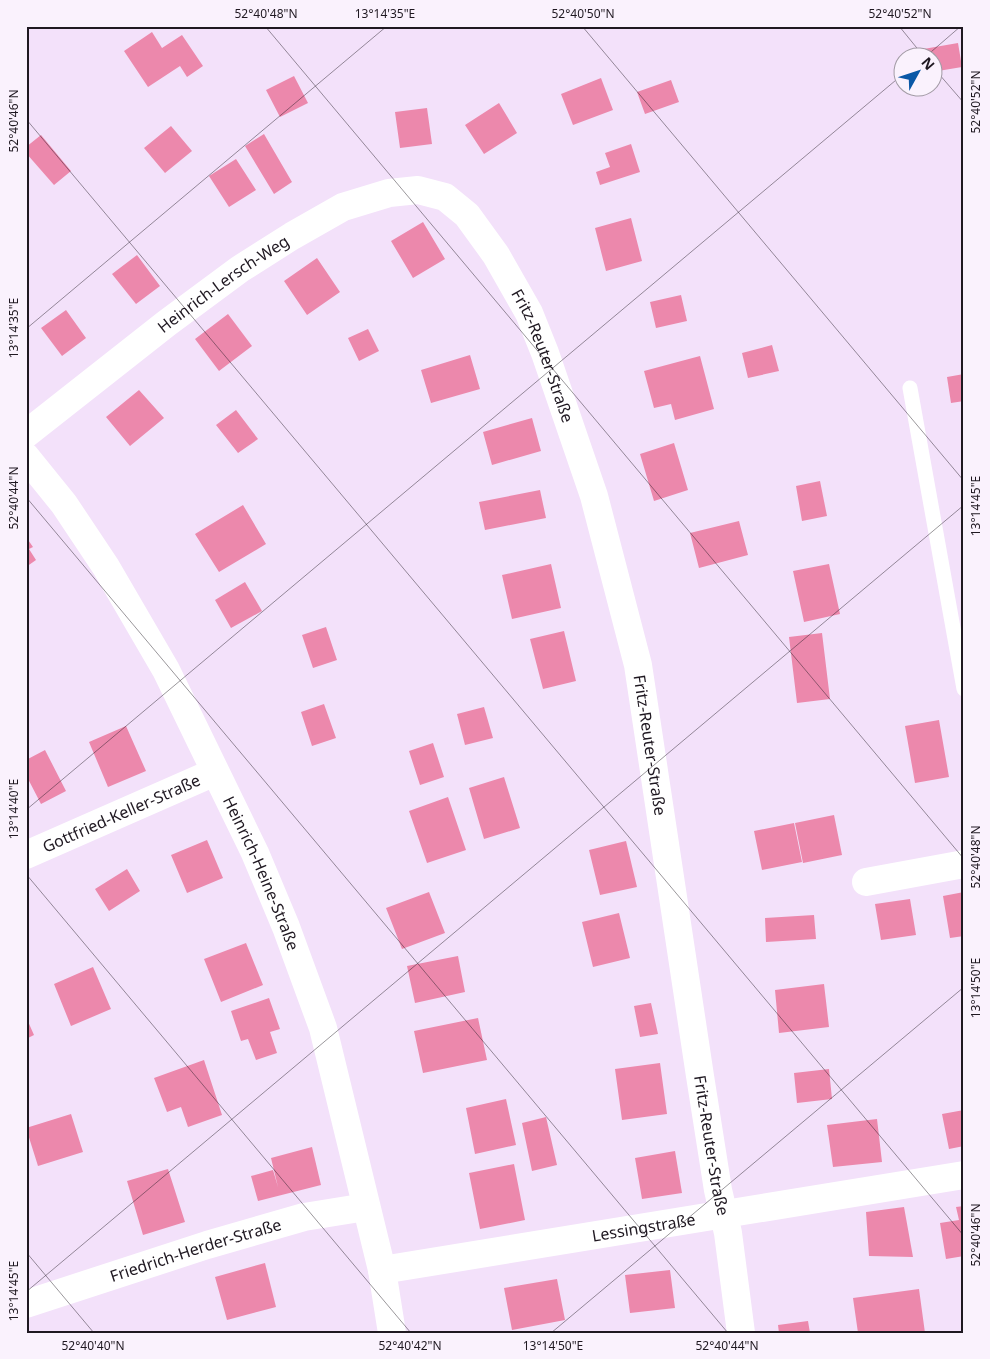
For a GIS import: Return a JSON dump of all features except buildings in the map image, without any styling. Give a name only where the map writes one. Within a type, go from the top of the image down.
[{"type":"street","name":"Heinrich-Lersch-Weg","points":[[26,434],[166,323],[240,269],[343,207],[389,193],[418,190],[445,197]]},
{"type":"street","name":"Fritz-Reuter-Straße","points":[[445,197],[467,215],[496,254],[529,313],[545,353],[594,496],[615,572],[638,665],[646,711],[698,1066],[718,1190],[728,1233],[741,1333]]},
{"type":"street","name":"Heinrich-Heine-Straße","points":[[26,457],[64,504],[106,567],[166,670],[255,853],[286,927],[323,1028],[382,1270],[392,1333]]},
{"type":"street","name":"Gottfried-Keller-Straße","points":[[26,855],[215,772]]},
{"type":"street","points":[[866,882],[964,864]]},
{"type":"street","name":"Lessingstraße","points":[[382,1270],[964,1175]]},
{"type":"street","name":"Friedrich-Herder-Straße","points":[[26,1304],[251,1232],[304,1217],[366,1207]]},
{"type":"lane","points":[[910,388],[964,689]]}]
